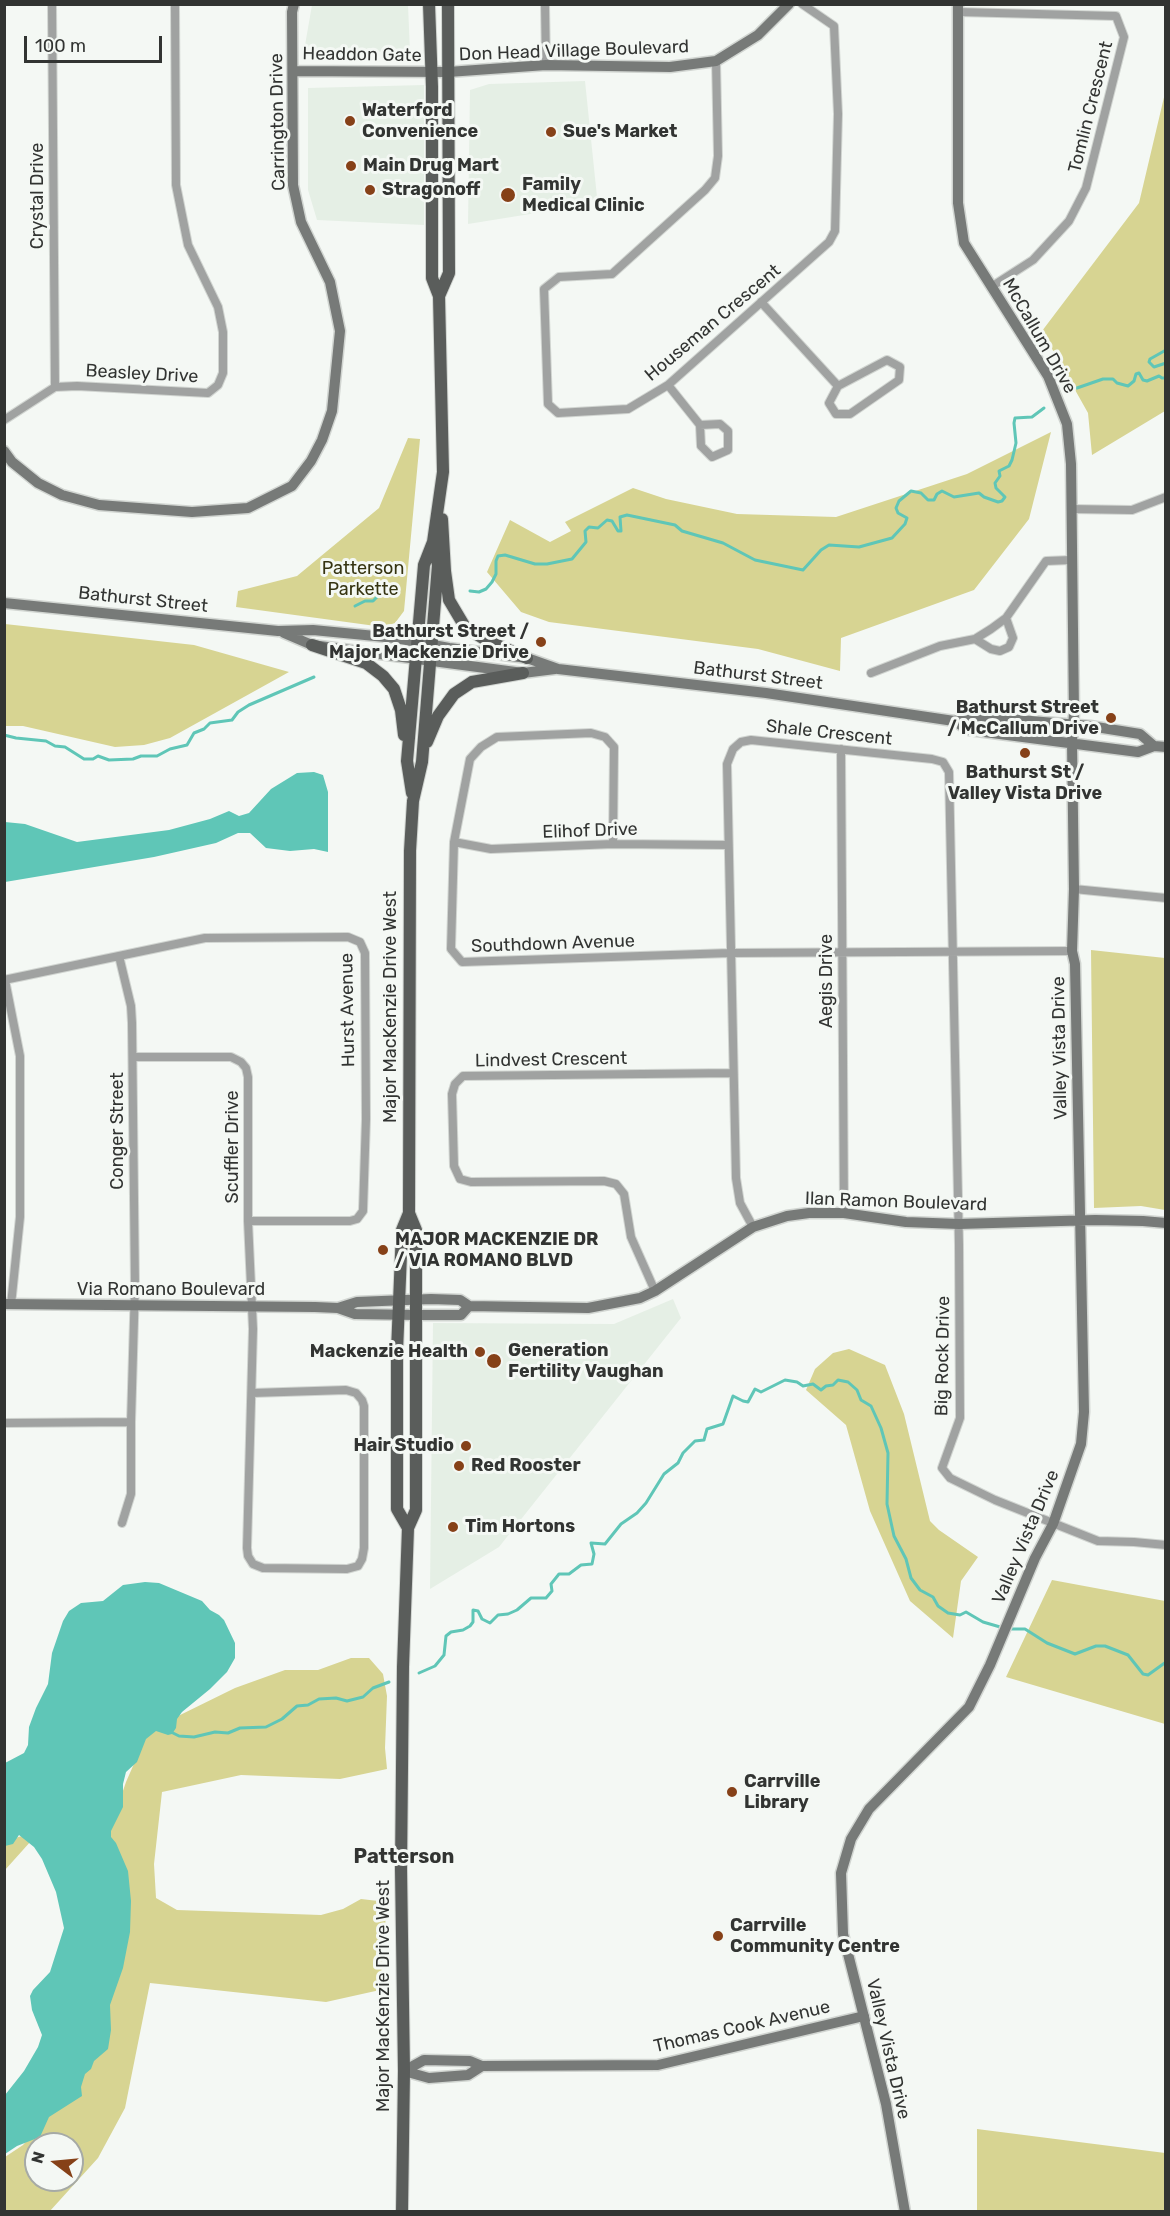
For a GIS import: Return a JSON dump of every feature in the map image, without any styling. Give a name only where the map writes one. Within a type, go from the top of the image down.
[{"type":"main road","name":"Major MacKenzie Drive West","points":[[429,4],[432,278],[440,297]]},
{"type":"main road","name":"Major MacKenzie Drive West","points":[[402,2211],[403,1667],[408,1527],[416,1510],[416,1230],[409,1213],[409,933],[413,801],[407,761],[424,565],[434,542],[443,472],[440,297],[449,273],[448,4]]},
{"type":"main road","points":[[440,497],[449,600],[465,627],[488,641],[527,658]]},
{"type":"main road","name":"Major MacKenzie Drive West","points":[[413,801],[423,754],[438,565],[434,542]]},
{"type":"main road","points":[[312,645],[366,663],[377,670],[394,689],[401,710],[407,761]]},
{"type":"main road","points":[[423,754],[438,716],[454,694],[472,682],[523,674]]},
{"type":"main road","name":"Major MacKenzie Drive West","points":[[408,1527],[397,1509],[399,1300],[402,1230],[409,1213]]},
{"type":"street","name":"Crystal Drive","points":[[52,4],[55,387]]},
{"type":"street","name":"Beasley Drive","points":[[55,387],[77,386],[208,393],[218,386],[223,373],[223,332],[218,306],[188,245],[176,185],[175,4]]},
{"type":"street","name":"Carrington Drive","points":[[4,451],[12,462],[38,483],[62,495],[99,505],[192,512],[248,508],[291,486],[311,461],[322,440],[332,411],[340,330],[330,282],[302,222],[293,185],[292,12],[294,4]]},
{"type":"street","points":[[545,4],[546,65]]},
{"type":"street","name":"Don Head Village Boulevard","points":[[431,73],[546,65],[670,67],[716,62],[758,35],[789,4]]},
{"type":"street","name":"Houseman Crescent","points":[[716,62],[718,156],[715,178],[705,190],[612,273],[559,277],[544,289],[548,404],[558,413],[628,409],[668,385],[829,242],[835,231],[838,114],[834,26],[802,4]]},
{"type":"street","name":"McCallum Drive","points":[[958,8],[958,203],[964,243],[1042,367],[1067,424],[1071,464],[1074,725],[1072,742]]},
{"type":"street","name":"Tomlin Crescent","points":[[958,8],[1116,16],[1124,37],[1086,188],[1069,221],[1033,260],[991,287]]},
{"type":"street","name":"Headdon Gate","points":[[293,71],[431,73]]},
{"type":"street","points":[[761,302],[838,386]]},
{"type":"street","points":[[887,360],[900,368],[899,380],[850,414],[836,414],[829,403],[838,386],[887,360]]},
{"type":"street","points":[[668,385],[700,425],[701,446],[712,457],[728,450],[728,431],[720,424],[700,425]]},
{"type":"street","points":[[4,420],[55,387]]},
{"type":"street","points":[[1071,509],[1132,510],[1166,497]]},
{"type":"street","points":[[871,673],[940,646],[975,639],[1006,618],[1046,561],[1071,560]]},
{"type":"street","name":"Bathurst Street","points":[[4,603],[278,631],[314,630],[417,642],[527,658],[558,669],[766,693],[954,721],[969,730],[1138,752],[1160,746]]},
{"type":"street","points":[[975,639],[991,649],[1000,651],[1009,647],[1013,638],[1006,618]]},
{"type":"street","name":"Bathurst Street","points":[[278,631],[312,645],[523,674],[558,669]]},
{"type":"street","name":"Bathurst Street","points":[[954,721],[972,716],[1074,725],[1140,734],[1160,746]]},
{"type":"street","name":"Southdown Avenue","points":[[613,844],[614,747],[605,737],[591,733],[497,737],[481,747],[470,759],[453,842],[451,949],[462,962],[730,953],[1072,951]]},
{"type":"street","name":"Shale Crescent","points":[[753,1227],[740,1203],[736,1178],[727,764],[733,749],[741,742],[751,740],[932,759],[943,762],[949,772],[959,1224]]},
{"type":"street","name":"Valley Vista Drive","points":[[905,2211],[886,2104],[843,1935],[841,1873],[851,1839],[869,1809],[969,1707],[990,1665],[1035,1558],[1053,1524],[1081,1444],[1084,1412],[1075,964],[1072,951],[1074,889],[1072,742]]},
{"type":"street","name":"Aegis Drive","points":[[841,749],[844,1213]]},
{"type":"street","name":"Elihof Drive","points":[[453,842],[491,849],[613,844],[728,845]]},
{"type":"street","points":[[1074,889],[1166,898]]},
{"type":"street","name":"Hurst Avenue","points":[[5,980],[214,937],[348,937],[358,940],[363,947],[366,1119],[363,1211],[357,1219],[350,1221],[248,1221]]},
{"type":"street","name":"Conger Street","points":[[119,956],[131,1006],[133,1056],[134,1307],[131,1494],[122,1523]]},
{"type":"street","points":[[5,980],[20,1056],[20,1217],[8,1304]]},
{"type":"street","name":"Scuffler Drive","points":[[133,1056],[227,1057],[238,1060],[244,1065],[248,1077],[248,1221],[253,1308],[247,1548],[253,1564],[263,1568],[347,1569],[358,1566],[362,1559],[363,1548],[364,1406],[362,1400],[356,1393],[346,1390],[252,1394]]},
{"type":"street","name":"Lindvest Crescent","points":[[655,1292],[631,1237],[624,1194],[616,1184],[604,1181],[471,1182],[460,1179],[454,1166],[452,1094],[455,1084],[464,1076],[732,1073]]},
{"type":"street","name":"Ilan Ramon Boulevard","points":[[416,1300],[460,1300],[469,1306],[588,1308],[640,1298],[655,1292],[753,1227],[787,1216],[844,1213],[906,1222],[959,1224],[1079,1220],[1143,1221],[1166,1224]]},
{"type":"street","name":"Big Rock Drive","points":[[959,1224],[960,1418],[942,1468],[950,1478],[1053,1524]]},
{"type":"street","name":"Via Romano Boulevard","points":[[8,1304],[338,1308],[357,1302],[416,1300]]},
{"type":"street","name":"Ilan Ramon Boulevard","points":[[399,1314],[461,1315],[469,1306]]},
{"type":"street","name":"Via Romano Boulevard","points":[[338,1308],[355,1314],[399,1314]]},
{"type":"street","points":[[4,1424],[131,1422]]},
{"type":"street","points":[[1053,1524],[1098,1541],[1166,1545]]},
{"type":"street","name":"Thomas Cook Avenue","points":[[404,2071],[424,2060],[470,2061],[482,2066],[658,2065],[864,2016]]},
{"type":"street","name":"Thomas Cook Avenue","points":[[404,2071],[429,2078],[468,2075],[482,2066]]},
{"type":"shaded area","points":[[312,5],[408,5],[410,52],[304,51]]},
{"type":"shaded area","points":[[585,81],[597,197],[586,205],[468,224],[470,90],[489,84]]},
{"type":"shaded area","points":[[424,85],[424,225],[317,220],[308,190],[308,88]]},
{"type":"shaded area","points":[[673,1299],[681,1318],[499,1547],[430,1589],[433,1323],[614,1324]]},
{"type":"green space","points":[[1165,93],[1165,411],[1092,455],[1088,413],[1042,331],[1139,203]]},
{"type":"green space","points":[[1051,432],[1029,519],[974,590],[841,638],[840,671],[758,649],[549,622],[521,612],[487,572],[510,520],[550,542],[571,531],[565,522],[633,488],[666,499],[737,514],[836,517],[967,474]]},
{"type":"green space","name":"Patterson Parkette","points":[[408,438],[420,439],[404,611],[395,623],[383,627],[236,607],[238,591],[297,576],[379,508]]},
{"type":"green space","points":[[5,624],[194,645],[289,672],[170,738],[144,745],[115,747],[23,726],[5,726]]},
{"type":"green space","points":[[1091,950],[1165,958],[1165,1210],[1141,1206],[1094,1208]]},
{"type":"green space","points":[[849,1349],[885,1365],[904,1414],[930,1521],[978,1557],[961,1581],[953,1638],[910,1601],[870,1511],[846,1425],[806,1390],[815,1369],[833,1353]]},
{"type":"green space","points":[[1052,1580],[1165,1601],[1165,1724],[1006,1677]]},
{"type":"green space","points":[[351,1658],[369,1658],[383,1674],[387,1696],[385,1748],[387,1769],[340,1779],[241,1775],[162,1792],[154,1864],[156,1898],[177,1910],[321,1915],[343,1909],[361,1899],[387,1902],[380,1990],[326,2002],[150,1983],[125,2108],[98,2158],[84,2173],[84,2132],[34,2132],[45,2120],[110,1829],[126,1782],[151,1725],[174,1718],[235,1688],[285,1670],[318,1670]]},
{"type":"green space","points":[[22,1836],[31,1841],[5,1870],[5,1841]]},
{"type":"green space","points":[[977,2129],[1165,2153],[1165,2211],[977,2211]]},
{"type":"green space","points":[[23,2145],[24,2192],[67,2192],[50,2211],[5,2212],[5,2157]]},
{"type":"water","points":[[314,772],[323,775],[328,792],[328,852],[314,849],[290,851],[266,848],[250,833],[238,833],[216,843],[154,857],[5,882],[5,822],[25,824],[77,842],[169,830],[210,819],[229,811],[239,816],[249,813],[271,789],[297,773]]},
{"type":"water","points":[[159,1583],[202,1601],[224,1620],[235,1643],[235,1658],[227,1672],[182,1712],[172,1734],[156,1731],[146,1739],[137,1762],[126,1772],[123,1784],[123,1807],[111,1831],[111,1837],[128,1871],[131,1901],[130,1932],[123,1968],[110,2005],[111,2030],[108,2049],[94,2061],[91,2069],[85,2074],[81,2087],[82,2096],[49,2117],[42,2132],[24,2132],[24,2143],[5,2154],[5,2095],[24,2071],[42,2035],[32,2010],[30,1996],[50,1972],[64,1928],[56,1892],[42,1859],[34,1847],[19,1835],[13,1844],[5,1846],[5,1763],[24,1753],[28,1745],[29,1727],[48,1684],[52,1653],[63,1621],[69,1611],[81,1603],[103,1601],[123,1585]]},
{"type":"waterway","points":[[1166,350],[1150,359],[1149,362],[1154,367],[1166,363]]},
{"type":"waterway","points":[[1077,388],[1103,379],[1113,379],[1117,383],[1128,386],[1139,373],[1143,380],[1147,381],[1159,376],[1166,378]]},
{"type":"waterway","points":[[470,591],[479,592],[486,589],[492,582],[496,574],[498,556],[505,555],[535,564],[572,559],[586,542],[585,531],[589,527],[598,528],[607,520],[612,521],[618,531],[621,531],[620,517],[627,515],[675,525],[682,531],[723,543],[755,560],[803,570],[821,550],[829,545],[859,547],[892,538],[905,524],[907,518],[898,513],[896,508],[899,501],[911,491],[921,493],[928,500],[934,500],[942,491],[954,497],[979,493],[998,502],[1002,501],[1005,497],[996,488],[995,483],[1000,476],[999,471],[1009,466],[1012,460],[1016,443],[1015,418],[1032,417],[1044,408]]},
{"type":"waterway","points":[[355,606],[394,591]]},
{"type":"waterway","points":[[4,735],[46,741],[55,746],[65,747],[84,759],[93,759],[98,756],[109,760],[157,756],[170,749],[187,745],[194,733],[204,729],[210,723],[232,720],[238,712],[249,705],[314,677]]},
{"type":"waterway","points":[[419,1673],[435,1666],[444,1655],[446,1636],[470,1626],[473,1622],[473,1610],[478,1611],[482,1619],[490,1623],[498,1615],[517,1610],[531,1598],[546,1598],[552,1591],[551,1584],[559,1574],[569,1574],[581,1565],[592,1564],[594,1554],[591,1543],[605,1544],[621,1524],[637,1513],[646,1503],[664,1474],[678,1463],[683,1453],[695,1441],[704,1440],[707,1429],[723,1424],[733,1396],[748,1402],[755,1389],[761,1392],[785,1380],[797,1382],[803,1386],[813,1384],[821,1390],[838,1380],[848,1382],[857,1390],[861,1400],[871,1406],[881,1428],[888,1453],[887,1504],[894,1536],[906,1559],[911,1578],[920,1590],[933,1597],[938,1606],[948,1613],[960,1615],[966,1612],[983,1622],[1007,1629],[1025,1629],[1047,1643],[1075,1654],[1096,1646],[1105,1646],[1128,1655],[1143,1674],[1148,1675],[1166,1662]]},
{"type":"waterway","points":[[171,1732],[179,1736],[194,1737],[215,1732],[228,1733],[240,1728],[266,1727],[282,1719],[297,1706],[308,1705],[319,1699],[336,1698],[347,1701],[363,1697],[373,1688],[389,1682]]},
{"type":"place","name":"Waterford Convenience","points":[[350,121]]},
{"type":"place","name":"Sue's Market","points":[[551,132]]},
{"type":"place","name":"Main Drug Mart","points":[[351,166]]},
{"type":"place","name":"Stragonoff","points":[[370,190]]},
{"type":"place","name":"Family Medical Clinic","points":[[508,195]]},
{"type":"place","name":"Bathurst Street / Major Mackenzie Drive","points":[[541,642]]},
{"type":"place","name":"Bathurst Street / McCallum Drive","points":[[1111,718]]},
{"type":"place","name":"Bathurst St / Valley Vista Drive","points":[[1025,753]]},
{"type":"place","name":"MAJOR MACKENZIE DR / VIA ROMANO BLVD","points":[[383,1250]]},
{"type":"place","name":"Mackenzie Health","points":[[480,1352]]},
{"type":"place","name":"Generation Fertility Vaughan","points":[[494,1361]]},
{"type":"place","name":"Hair Studio","points":[[466,1446]]},
{"type":"place","name":"Red Rooster","points":[[459,1466]]},
{"type":"place","name":"Tim Hortons","points":[[453,1527]]},
{"type":"place","name":"Carrville Library","points":[[732,1792]]},
{"type":"place","name":"Carrville Community Centre","points":[[718,1936]]},
{"type":"district","name":"Patterson","points":[[404,1857]]}]
